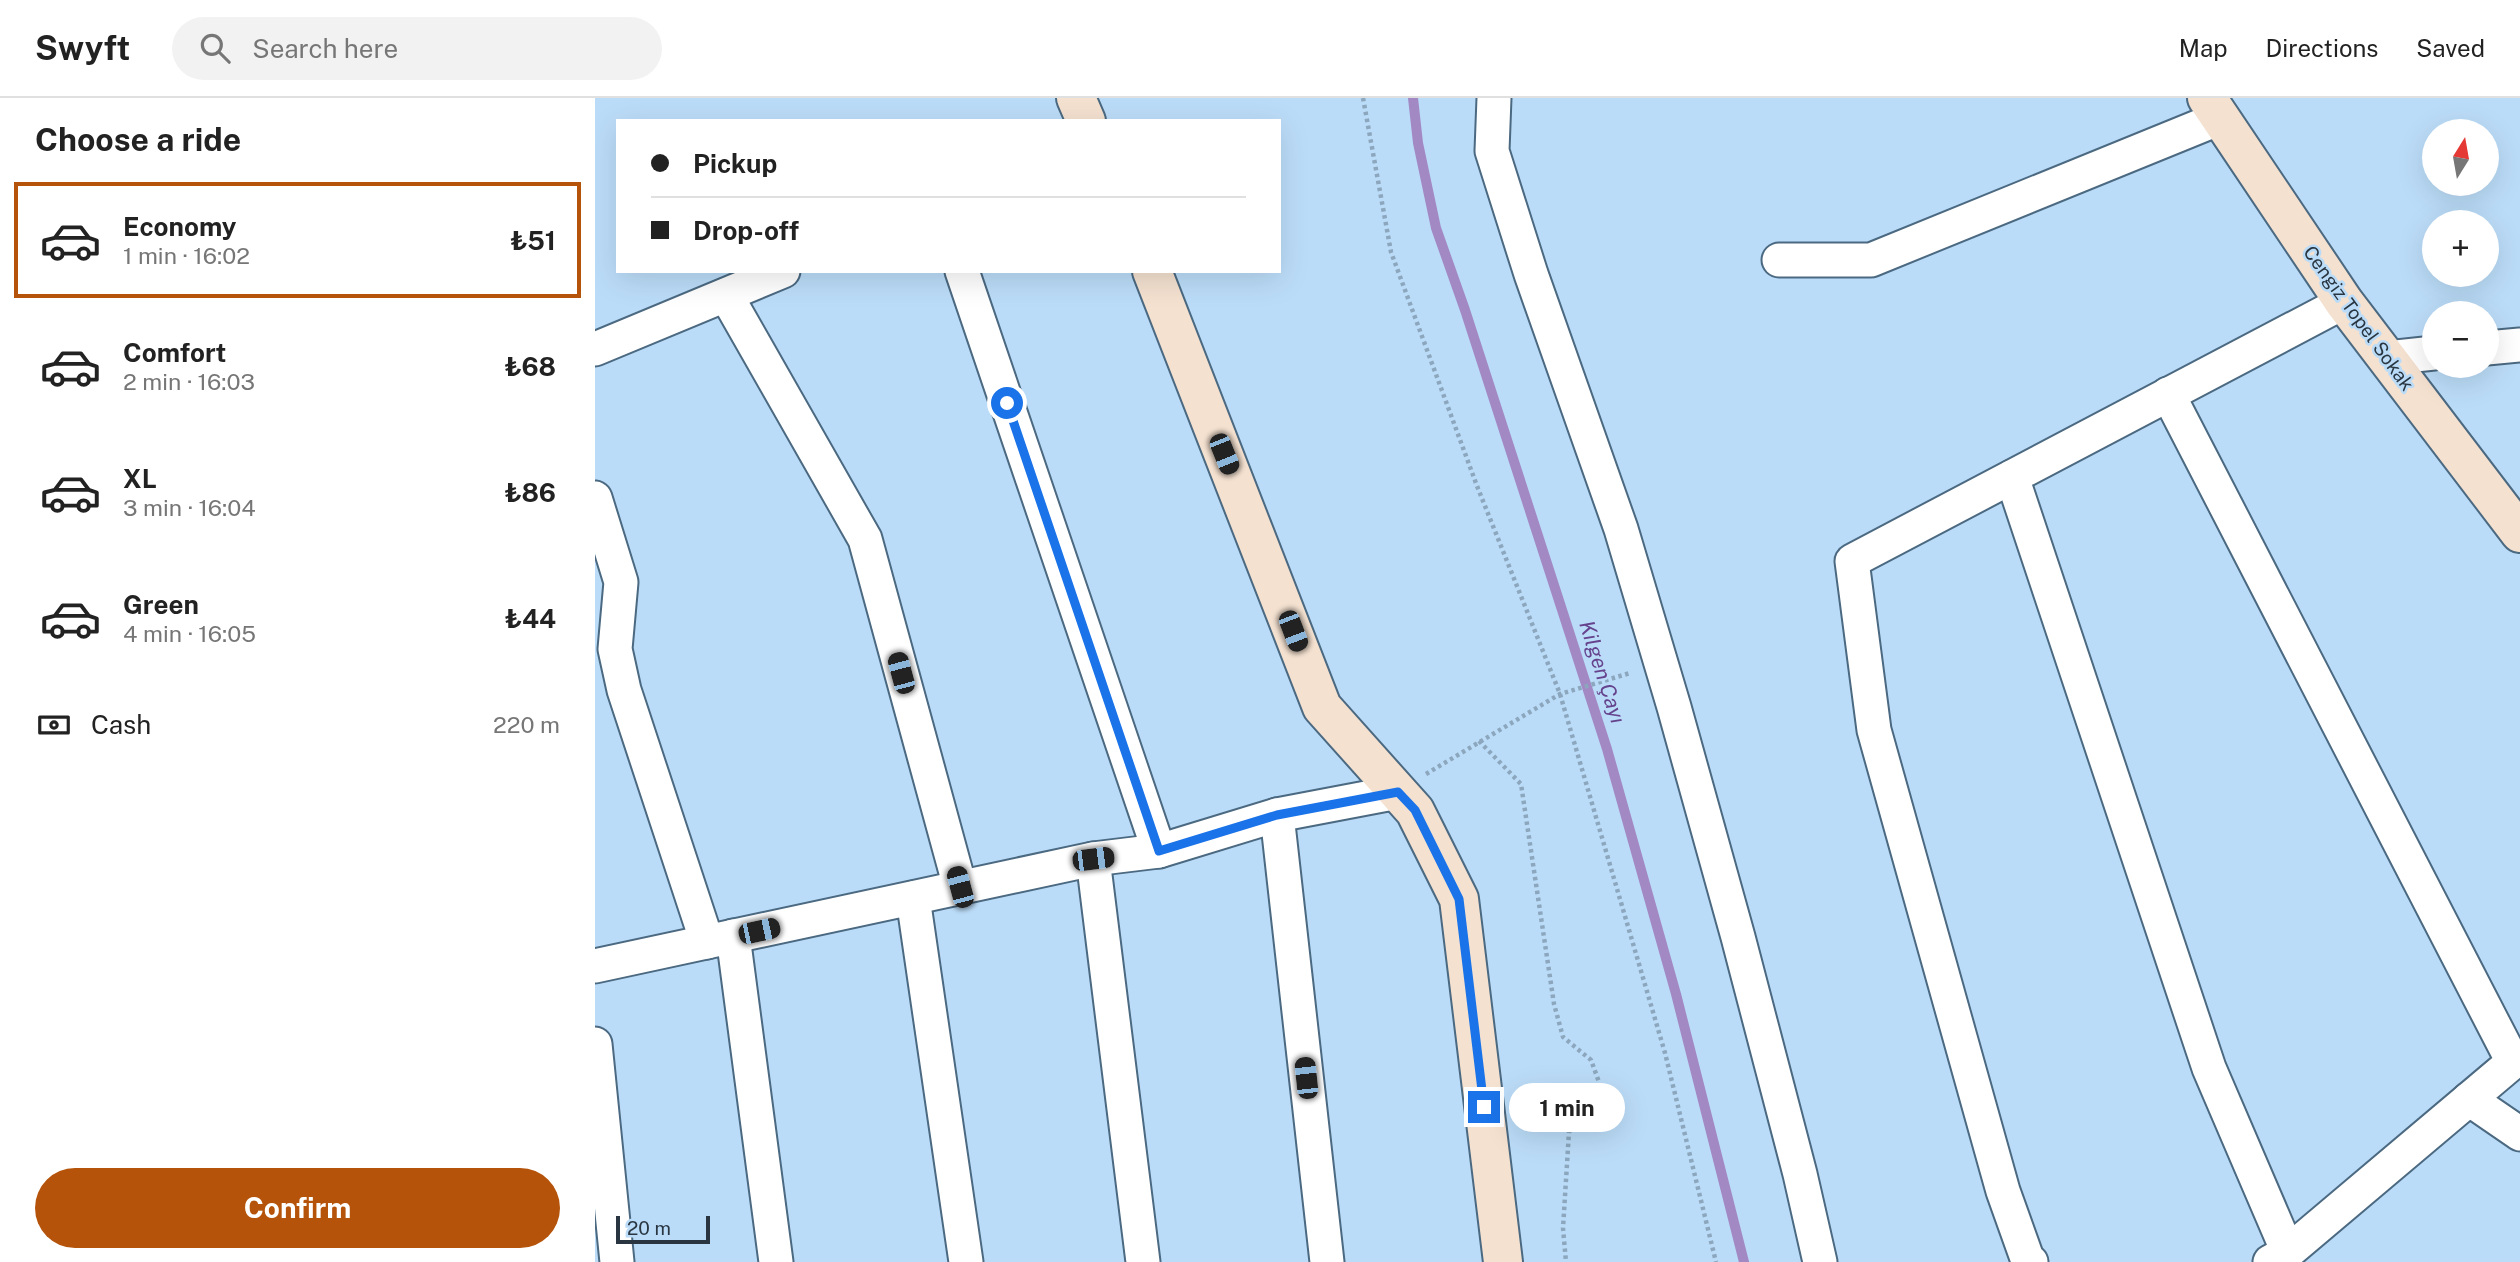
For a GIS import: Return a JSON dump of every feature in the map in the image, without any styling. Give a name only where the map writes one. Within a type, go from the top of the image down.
[{"type":"street","points":[[1076,98],[1085,119]]},
{"type":"street","points":[[1493,98],[1492,151],[1531,274],[1621,529],[1670,694],[1742,950],[1820,1262]]},
{"type":"street","points":[[1779,260],[1871,260],[2213,108]]},
{"type":"street","name":"Cengiz Topel Sokak","points":[[2213,108],[2344,302],[2520,533]]},
{"type":"street","points":[[595,349],[778,273]]},
{"type":"street","points":[[963,273],[1159,851]]},
{"type":"street","points":[[1153,273],[1322,706],[1415,810],[1459,899],[1503,1262]]},
{"type":"street","points":[[726,295],[865,539],[960,887]]},
{"type":"street","points":[[2031,1262],[2028,1261],[2003,1191],[1874,730],[1852,561],[2344,302]]},
{"type":"street","points":[[2499,347],[2520,345]]},
{"type":"street","points":[[2387,358],[2422,355]]},
{"type":"street","points":[[2012,477],[2209,1068],[2279,1257],[2513,1062],[2168,394]]},
{"type":"street","points":[[595,498],[621,582],[615,649],[624,690],[720,939],[776,1262]]},
{"type":"street","points":[[595,966],[1093,859],[1159,851],[1277,815],[1398,792]]},
{"type":"street","points":[[1277,815],[1327,1262]]},
{"type":"street","points":[[1093,859],[1143,1262]]},
{"type":"street","points":[[913,898],[966,1262]]},
{"type":"street","points":[[595,1044],[617,1262]]},
{"type":"street","points":[[2469,1099],[2520,1133]]},
{"type":"path","points":[[1363,98],[1391,252],[1477,486],[1560,694],[1665,1053],[1716,1262]]},
{"type":"path","points":[[1398,792],[1560,694],[1632,673]]},
{"type":"path","points":[[1479,741],[1521,784],[1554,1004],[1563,1037],[1591,1060],[1599,1082],[1595,1101],[1569,1132],[1563,1228],[1566,1262]]},
{"type":"waterway","name":"Kilgen Çayı","points":[[1413,98],[1418,143],[1436,228],[1607,749],[1676,994],[1744,1262]]},
{"type":"route","points":[[1007,403],[1159,851],[1277,815],[1398,792],[1415,810],[1459,899],[1484,1107]]}]
